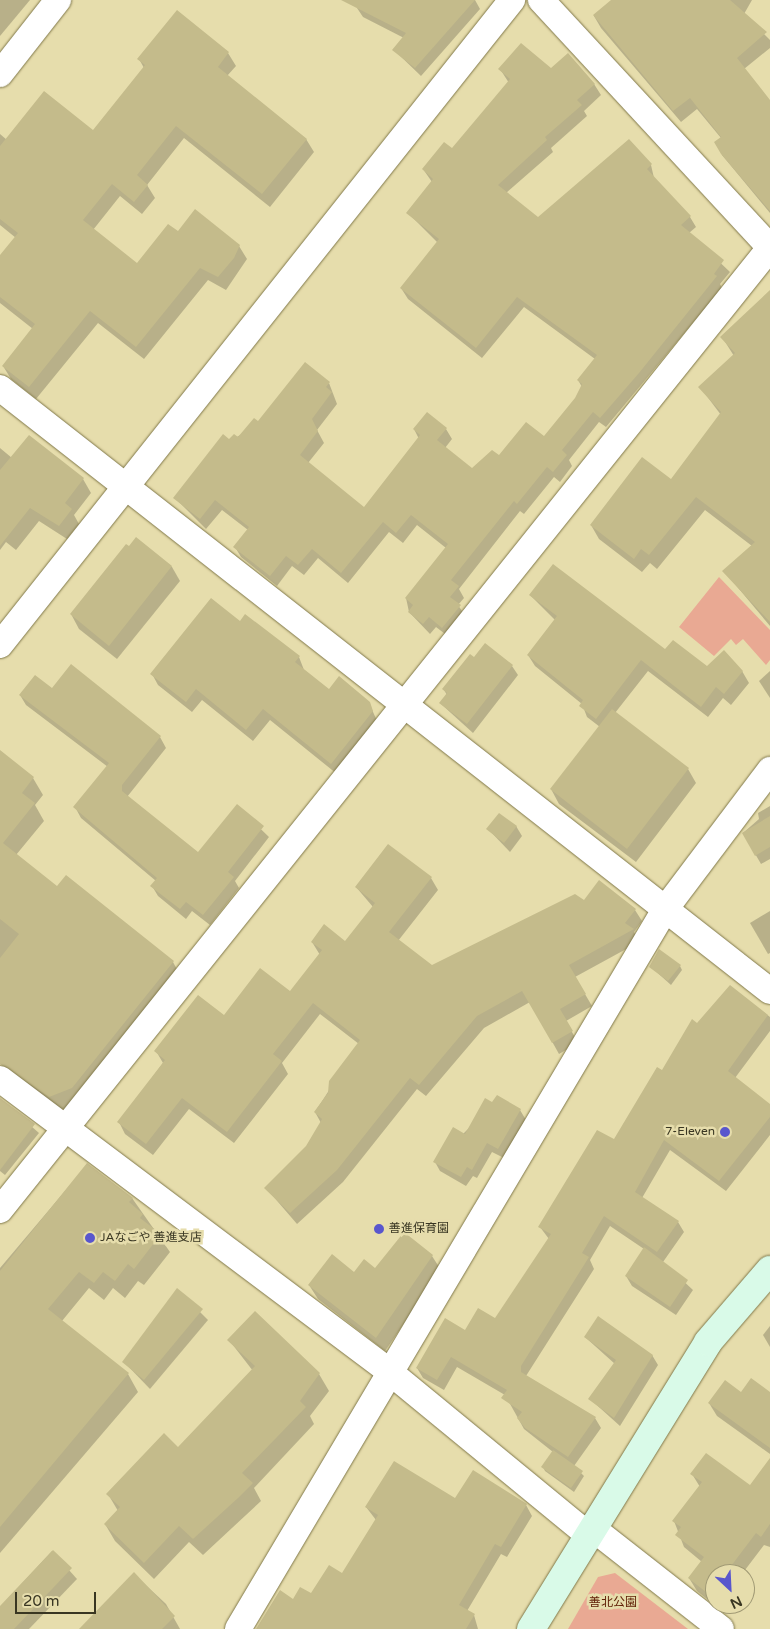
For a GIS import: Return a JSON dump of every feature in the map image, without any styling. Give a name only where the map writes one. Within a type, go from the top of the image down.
[{"type":"street","points":[[0,74],[58,0]]},
{"type":"street","points":[[0,645],[512,0]]},
{"type":"street","points":[[0,1210],[770,248],[541,0]]},
{"type":"street","points":[[0,388],[127,485],[403,707],[666,908],[770,991]]},
{"type":"street","points":[[238,1629],[666,908],[770,770]]},
{"type":"street","points":[[0,1079],[64,1130],[391,1373],[589,1530],[721,1629]]},
{"type":"street","points":[[531,1629],[589,1530],[708,1342],[770,1270]]},
{"type":"green space","points":[[719,577],[770,630],[770,660],[766,665],[743,639],[736,645],[731,639],[714,656],[679,627]]},
{"type":"green space","name":"善北公園","points":[[615,1573],[688,1629],[568,1629],[598,1577]]},
{"type":"building","points":[[341,0],[475,0],[415,68],[392,50],[406,33]]},
{"type":"building","points":[[611,0],[730,0],[767,32],[737,58],[770,100],[770,211],[721,154],[714,142],[721,137],[690,98],[673,111],[593,15]]},
{"type":"building","points":[[177,10],[229,52],[218,67],[307,139],[262,194],[176,126],[137,175],[148,185],[134,202],[112,184],[83,220],[137,263],[168,224],[178,231],[195,209],[240,245],[234,258],[218,277],[200,268],[136,347],[90,311],[29,387],[2,366],[35,324],[0,297],[0,255],[18,233],[0,219],[0,146],[44,91],[93,130],[145,65],[137,59]]},
{"type":"building","points":[[521,43],[551,68],[568,53],[595,84],[577,100],[582,105],[545,137],[547,140],[498,185],[538,217],[629,139],[652,164],[647,169],[691,216],[681,225],[724,260],[714,274],[717,276],[639,373],[600,418],[593,412],[562,450],[567,455],[553,472],[547,467],[517,504],[514,501],[451,580],[459,586],[450,597],[461,605],[442,628],[429,617],[423,624],[408,612],[413,605],[405,598],[448,544],[411,515],[396,533],[383,522],[341,573],[312,549],[298,565],[286,556],[270,576],[233,547],[249,527],[215,500],[200,519],[173,498],[223,434],[229,439],[234,434],[238,437],[254,418],[258,421],[305,362],[330,382],[326,387],[332,392],[312,419],[318,431],[300,455],[364,507],[420,435],[413,429],[427,412],[447,428],[437,440],[472,468],[492,450],[499,455],[526,422],[544,436],[575,398],[582,384],[577,380],[597,355],[517,297],[476,348],[400,288],[439,239],[406,213],[433,179],[422,169],[444,142],[452,148],[510,79],[498,69]]},
{"type":"building","points":[[770,290],[770,622],[722,571],[755,542],[696,497],[649,555],[641,549],[634,559],[590,525],[642,457],[671,479],[721,412],[698,387],[735,353],[720,337]]},
{"type":"building","points":[[29,435],[84,478],[65,503],[72,509],[59,526],[30,508],[0,546],[0,470]]},
{"type":"building","points":[[136,537],[172,566],[109,646],[70,614],[126,544],[129,546]]},
{"type":"building","points":[[553,564],[665,649],[673,640],[707,666],[724,650],[743,671],[724,694],[716,687],[701,707],[641,660],[596,719],[579,706],[583,700],[527,655],[557,616],[529,595]]},
{"type":"building","points":[[211,598],[240,621],[245,614],[300,656],[295,662],[329,689],[339,676],[370,702],[373,711],[331,764],[263,709],[246,730],[196,689],[186,702],[150,674]]},
{"type":"building","points":[[485,643],[513,665],[467,724],[439,703],[447,693],[442,689],[470,654],[474,657]]},
{"type":"building","points":[[71,664],[161,736],[122,785],[122,791],[198,852],[237,804],[264,826],[228,872],[234,877],[203,915],[186,902],[180,909],[150,886],[157,878],[73,807],[109,763],[19,695],[35,675],[52,688]]},
{"type":"building","points":[[612,709],[689,768],[627,849],[550,789]]},
{"type":"building","points":[[0,750],[34,777],[22,793],[35,803],[3,843],[57,886],[66,875],[174,961],[72,1088],[49,1097],[0,1064],[0,958],[19,934],[0,919]]},
{"type":"building","points":[[499,813],[517,826],[504,843],[486,829]]},
{"type":"building","points":[[770,816],[770,847],[755,856],[742,833]]},
{"type":"building","points":[[388,844],[432,877],[389,932],[432,965],[575,894],[584,900],[599,880],[636,909],[625,923],[634,929],[569,965],[586,994],[560,1009],[573,1031],[552,1043],[522,991],[477,1016],[419,1085],[410,1078],[337,1170],[290,1213],[264,1188],[306,1146],[322,1119],[314,1112],[328,1093],[329,1081],[360,1040],[313,1003],[273,1054],[282,1061],[227,1132],[182,1098],[146,1144],[117,1122],[165,1060],[154,1051],[198,995],[224,1015],[260,968],[290,991],[322,950],[311,942],[324,924],[345,941],[375,903],[355,887]]},
{"type":"building","points":[[659,949],[681,965],[668,981],[649,967]]},
{"type":"building","points":[[730,985],[768,1015],[728,1071],[770,1104],[770,1117],[719,1181],[664,1140],[635,1192],[679,1221],[657,1252],[604,1216],[582,1253],[589,1257],[521,1366],[521,1372],[596,1417],[568,1457],[525,1428],[517,1418],[522,1412],[501,1398],[507,1390],[451,1357],[437,1380],[416,1368],[445,1318],[465,1330],[478,1308],[495,1318],[551,1234],[538,1227],[597,1130],[614,1139],[657,1067],[662,1070],[692,1019],[697,1023]]},
{"type":"building","points":[[497,1095],[521,1109],[498,1149],[487,1143],[472,1170],[467,1167],[461,1177],[433,1162],[453,1127],[465,1134],[485,1098],[492,1102]]},
{"type":"building","points":[[0,1098],[35,1124],[0,1170]]},
{"type":"building","points":[[87,1163],[133,1198],[129,1202],[143,1214],[140,1218],[161,1234],[134,1269],[128,1264],[115,1281],[103,1272],[94,1283],[79,1272],[48,1309],[129,1373],[0,1527],[0,1271]]},
{"type":"building","points":[[404,1232],[433,1255],[376,1338],[308,1285],[332,1254],[354,1272],[364,1259],[375,1268]]},
{"type":"building","points":[[644,1247],[688,1280],[670,1307],[625,1276]]},
{"type":"building","points":[[177,1288],[203,1309],[144,1380],[122,1362]]},
{"type":"building","points":[[255,1311],[320,1373],[300,1401],[306,1407],[242,1473],[253,1483],[238,1498],[193,1539],[179,1526],[144,1563],[104,1524],[120,1507],[106,1494],[164,1433],[178,1447],[255,1366],[227,1340]]},
{"type":"building","points":[[598,1316],[653,1355],[614,1418],[588,1399],[616,1360],[584,1337]]},
{"type":"building","points":[[751,1378],[770,1392],[770,1448],[708,1403],[725,1380],[741,1392]]},
{"type":"building","points":[[553,1450],[583,1471],[571,1488],[541,1467]]},
{"type":"building","points":[[706,1453],[750,1485],[770,1458],[770,1524],[761,1537],[756,1533],[733,1564],[705,1564],[705,1591],[688,1578],[704,1557],[675,1535],[681,1527],[672,1521],[702,1482],[690,1474]]},
{"type":"building","points":[[394,1461],[455,1498],[473,1470],[527,1504],[501,1547],[495,1544],[459,1605],[475,1614],[466,1629],[256,1629],[280,1590],[293,1599],[300,1587],[311,1593],[329,1565],[342,1573],[378,1515],[365,1507]]},
{"type":"building","points":[[53,1550],[72,1568],[14,1629],[0,1629],[0,1606]]},
{"type":"building","points":[[134,1572],[175,1616],[162,1629],[79,1629]]},
{"type":"place","name":"7-Eleven","points":[[725,1132]]},
{"type":"place","name":"善進保育園","points":[[379,1229]]},
{"type":"place","name":"JAなごや 善進支店","points":[[90,1238]]}]
